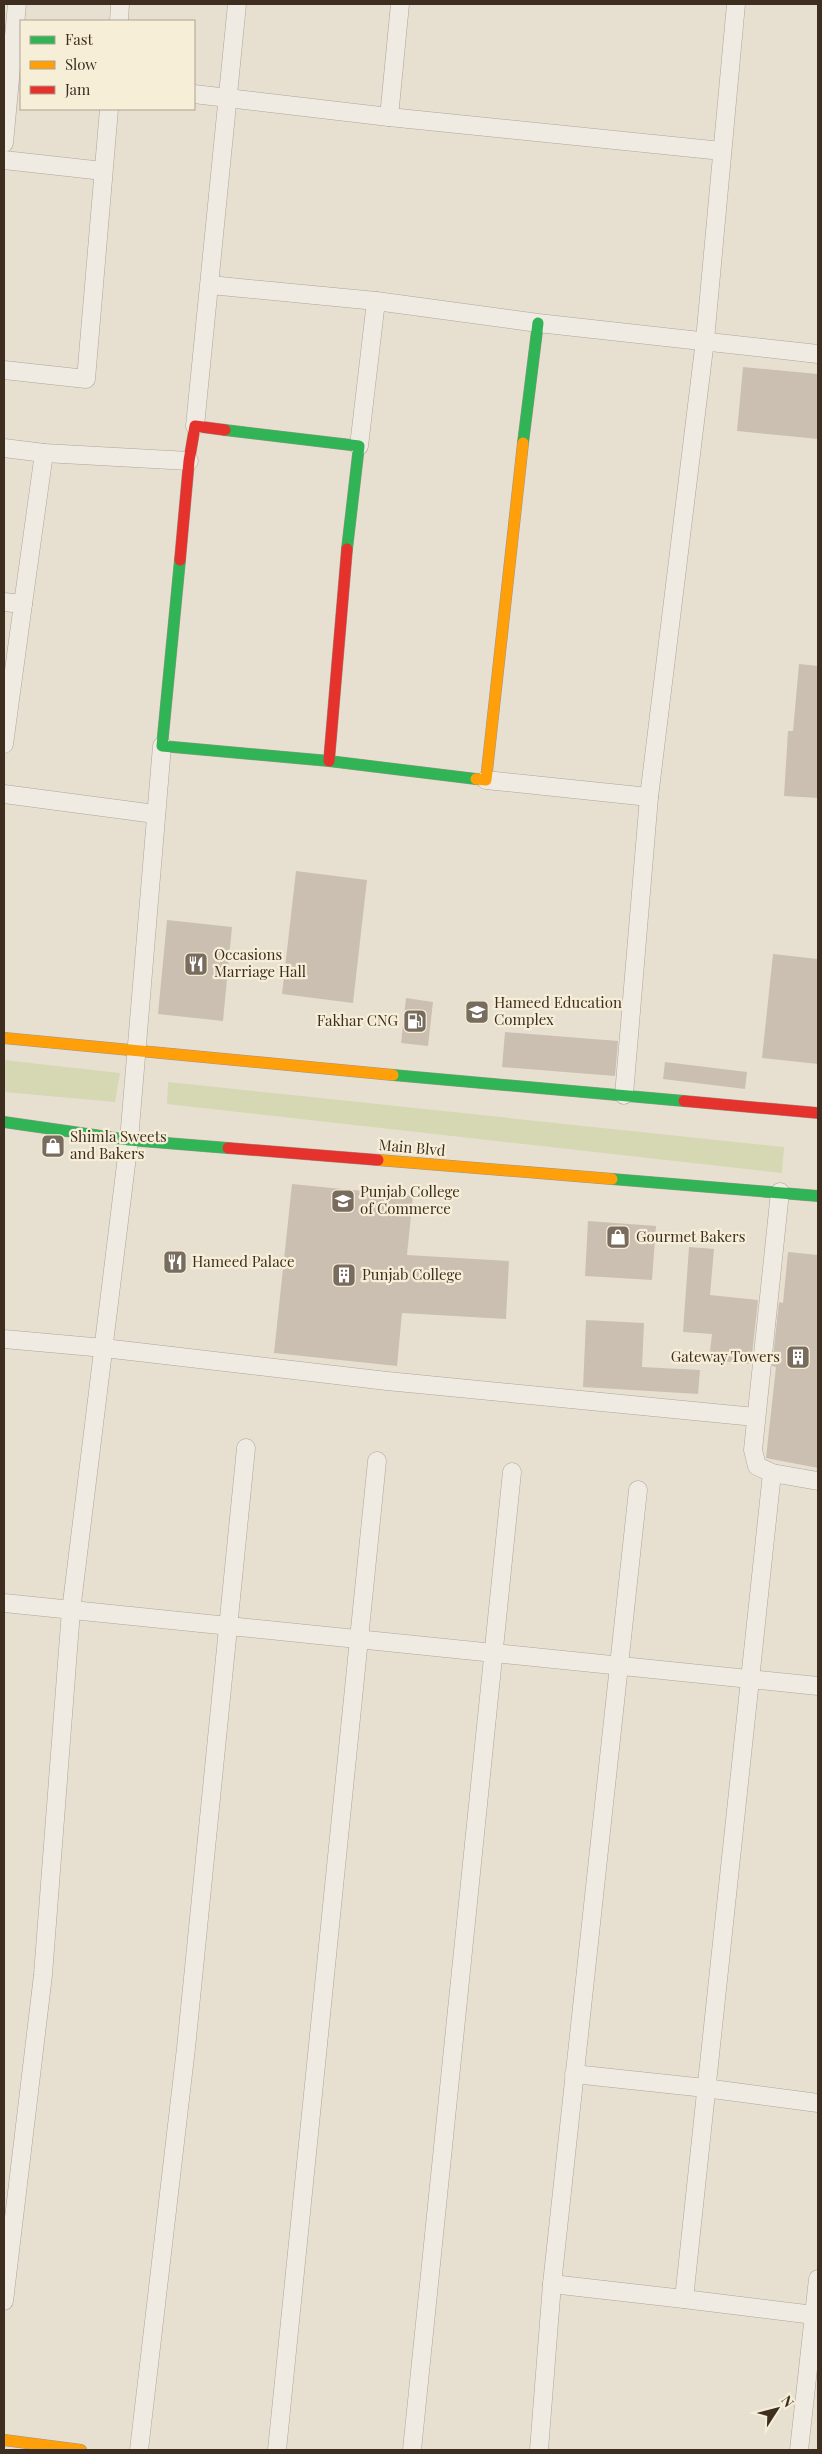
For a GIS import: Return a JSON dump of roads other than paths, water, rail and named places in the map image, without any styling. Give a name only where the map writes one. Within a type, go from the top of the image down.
[{"type":"street","points":[[4,143],[17,4]]},
{"type":"street","points":[[119,20],[120,4]]},
{"type":"street","points":[[4,2302],[43,1975],[71,1611],[129,1140],[155,814],[189,461],[195,426],[210,285],[237,4]]},
{"type":"street","points":[[389,117],[400,4]]},
{"type":"street","points":[[624,1095],[648,797],[705,340],[736,4]]},
{"type":"street","points":[[195,94],[389,117],[722,151]]},
{"type":"street","points":[[4,370],[86,379],[110,110]]},
{"type":"street","points":[[4,160],[103,171]]},
{"type":"street","points":[[210,285],[376,301],[538,323],[818,354]]},
{"type":"street","points":[[329,761],[350,519],[376,301]]},
{"type":"street","points":[[486,780],[514,515],[538,323]]},
{"type":"street","points":[[195,426],[359,446]]},
{"type":"street","points":[[4,448],[44,453],[189,461]]},
{"type":"street","points":[[4,744],[44,453]]},
{"type":"street","points":[[4,602],[23,604]]},
{"type":"street","points":[[162,746],[329,761],[648,797]]},
{"type":"street","points":[[4,794],[155,814]]},
{"type":"street","points":[[4,1038],[135,1052],[818,1113]]},
{"type":"street","name":"Main Blvd","points":[[4,1122],[129,1140],[818,1196]]},
{"type":"street","points":[[780,1192],[753,1450],[757,1466],[772,1474],[818,1481]]},
{"type":"street","points":[[4,1339],[104,1348],[406,1383],[755,1417]]},
{"type":"street","points":[[139,2450],[186,2048],[230,1625],[246,1448]]},
{"type":"street","points":[[277,2450],[377,1461]]},
{"type":"street","points":[[412,2450],[512,1472]]},
{"type":"street","points":[[684,2299],[705,2088],[752,1681],[772,1474]]},
{"type":"street","points":[[539,2450],[552,2284],[638,1490]]},
{"type":"street","points":[[4,1603],[230,1625],[752,1681],[818,1686]]},
{"type":"street","points":[[574,2074],[705,2088],[818,2103]]},
{"type":"street","points":[[800,2450],[818,2279]]},
{"type":"street","points":[[552,2284],[814,2315]]},
{"type":"street","points":[[4,2440],[81,2450]]},
{"type":"place","name":"Occasions Marriage Hall","points":[[196,964]]},
{"type":"place","name":"Hameed Education Complex","points":[[477,1012]]},
{"type":"place","name":"Fakhar CNG","points":[[415,1021]]},
{"type":"place","name":"Shimla Sweets and Bakers","points":[[53,1146]]},
{"type":"place","name":"Punjab College of Commerce","points":[[343,1201]]},
{"type":"place","name":"Gourmet Bakers","points":[[618,1237]]},
{"type":"place","name":"Hameed Palace","points":[[175,1262]]},
{"type":"place","name":"Punjab College","points":[[344,1275]]},
{"type":"place","name":"Gateway Towers","points":[[798,1357]]}]
